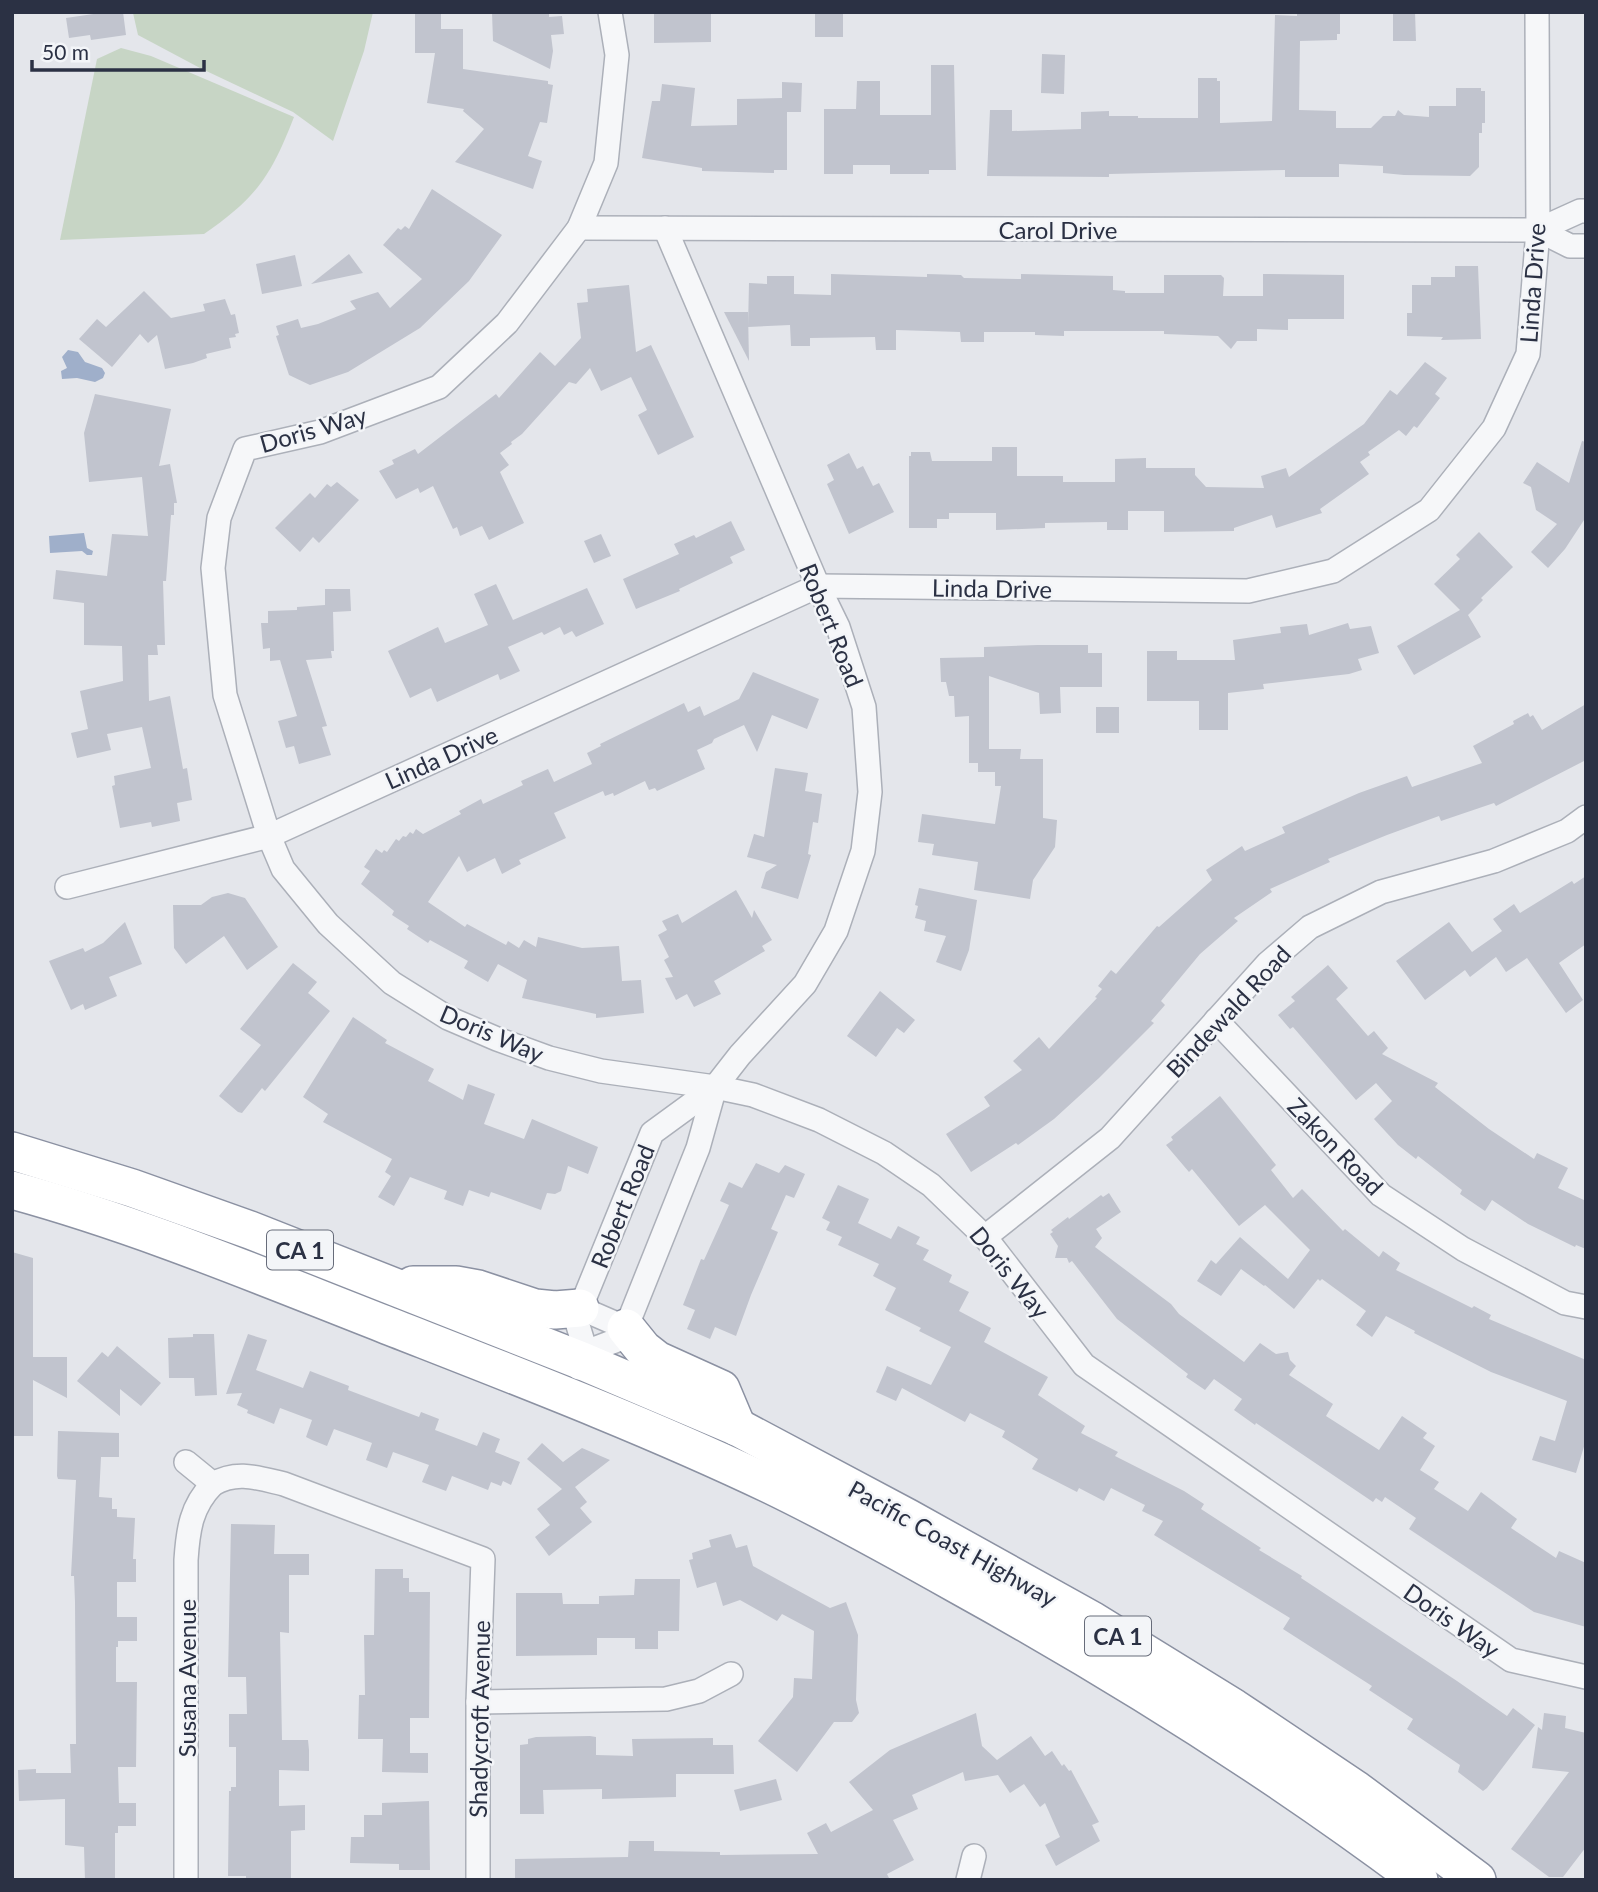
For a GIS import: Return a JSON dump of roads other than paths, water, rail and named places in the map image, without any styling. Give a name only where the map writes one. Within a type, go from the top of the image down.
[{"type":"highway","name":"CA 1","points":[[12,1152],[132,1188],[237,1225],[389,1286],[584,1356]]},
{"type":"highway","name":"CA 1","points":[[12,1191],[121,1224],[236,1265],[567,1395]]},
{"type":"highway","points":[[389,1286],[456,1286],[478,1289],[535,1308],[580,1308]]},
{"type":"highway","points":[[626,1328],[643,1349],[657,1360],[720,1389],[737,1427]]},
{"type":"highway","name":"Pacific Coast Highway","points":[[584,1356],[737,1427],[920,1524],[1117,1635],[1234,1708],[1355,1789],[1476,1880]]},
{"type":"highway","name":"Pacific Coast Highway","points":[[567,1395],[771,1485],[892,1548],[1076,1650],[1216,1736],[1335,1817],[1419,1880]]},
{"type":"street","name":"Doris Way","points":[[610,12],[617,55],[606,163],[579,228],[508,323],[439,387],[320,432],[245,449],[219,518],[213,568],[225,695],[269,836],[283,869],[328,924],[392,983],[448,1018],[549,1058],[601,1071],[753,1095],[819,1120],[884,1153],[931,1185],[985,1237],[1084,1365],[1510,1660],[1586,1676]]},
{"type":"street","name":"Linda Drive","points":[[67,887],[269,836],[818,586],[1248,591],[1333,571],[1429,510],[1494,428],[1528,354],[1538,230],[1537,12]]},
{"type":"street","name":"Carol Drive","points":[[579,228],[1538,230],[1580,211],[1586,211]]},
{"type":"street","name":"Robert Road","points":[[584,1356],[576,1319],[652,1133],[715,1087],[740,1055],[805,984],[836,931],[863,851],[870,792],[864,708],[838,628],[664,228]]},
{"type":"street","name":"Carol Drive","points":[[1538,230],[1570,246],[1586,246]]},
{"type":"street","name":"Bindewald Road","points":[[985,1237],[1110,1138],[1268,963],[1310,927],[1381,892],[1494,861],[1567,831],[1586,817]]},
{"type":"street","name":"Zakon Road","points":[[1216,1020],[1381,1195],[1463,1249],[1565,1303],[1586,1307]]},
{"type":"street","name":"Robert Road","points":[[626,1328],[698,1148],[715,1087]]},
{"type":"street","points":[[567,1395],[584,1356],[620,1339],[626,1328],[580,1308]]},
{"type":"street","points":[[186,1462],[213,1484]]},
{"type":"street","name":"Shadycroft Avenue","points":[[213,1484],[227,1476],[243,1476],[284,1484],[483,1559],[478,1702],[478,1880]]},
{"type":"street","name":"Susana Avenue","points":[[186,1880],[188,1530],[194,1509],[213,1484]]},
{"type":"street","points":[[478,1702],[666,1699],[699,1690],[731,1674]]},
{"type":"street","points":[[968,1880],[974,1856]]},
{"type":"water","points":[[68,350],[78,352],[85,362],[102,368],[105,373],[103,378],[95,382],[77,378],[62,379],[61,371],[67,368],[62,357]]},
{"type":"water","points":[[84,533],[87,548],[93,551],[92,555],[82,551],[50,553],[49,536]]}]
